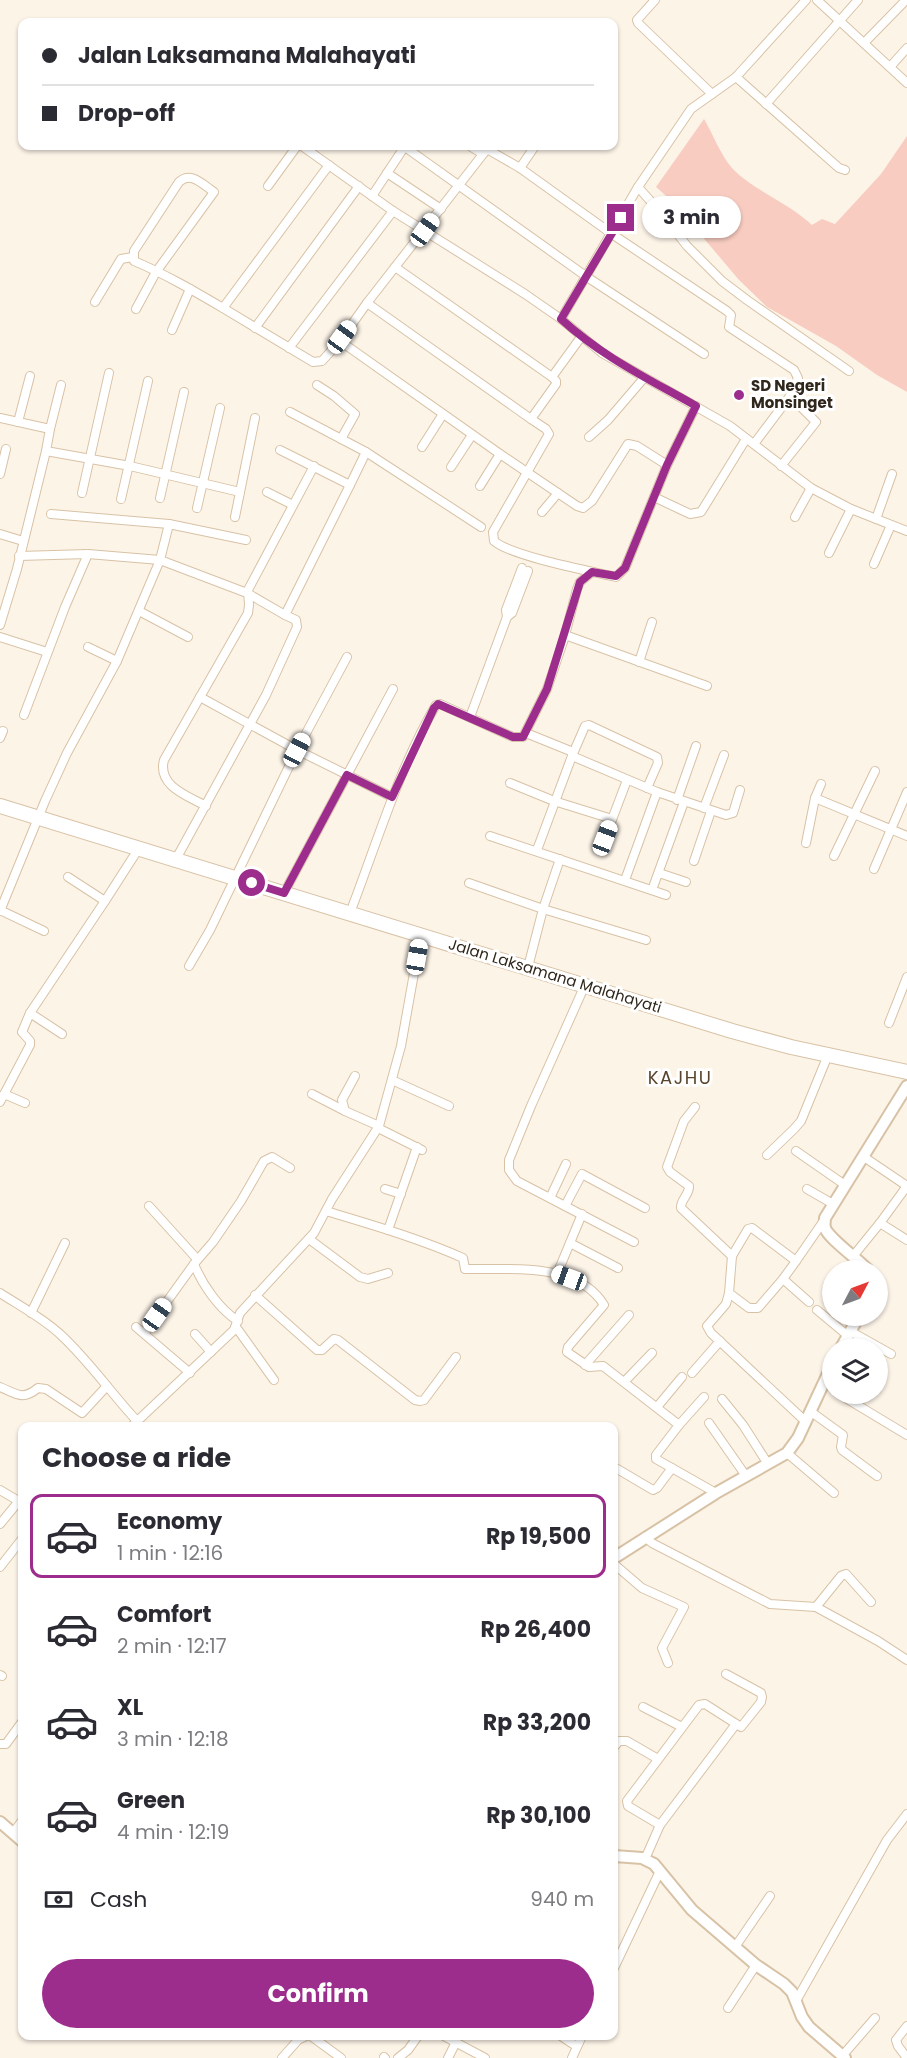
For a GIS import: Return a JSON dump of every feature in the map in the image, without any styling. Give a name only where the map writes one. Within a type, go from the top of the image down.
[{"type":"highway","name":"Jalan Laksamana Malahayati","points":[[0,806],[176,858],[732,1031],[907,1072]]},
{"type":"street","points":[[654,0],[638,23],[712,94]]},
{"type":"street","points":[[561,319],[639,186],[691,109],[736,77],[806,0]]},
{"type":"street","points":[[817,0],[907,83]]},
{"type":"street","points":[[766,104],[858,0]]},
{"type":"street","points":[[864,43],[906,0]]},
{"type":"street","points":[[890,67],[907,48]]},
{"type":"street","points":[[736,77],[839,168],[845,170]]},
{"type":"street","points":[[268,186],[294,150]]},
{"type":"street","points":[[308,150],[393,211],[525,294],[561,319],[602,353],[696,406],[754,444],[812,488],[851,509],[907,531]]},
{"type":"street","points":[[372,196],[402,150]]},
{"type":"street","points":[[411,150],[587,277],[704,354]]},
{"type":"street","points":[[476,150],[483,154]]},
{"type":"street","points":[[136,309],[156,272],[214,192],[190,177],[184,177],[179,182],[134,251],[134,261],[156,272],[190,289],[317,363],[322,361],[486,150]]},
{"type":"street","points":[[492,150],[727,311],[730,315],[729,327],[794,370],[798,378],[790,396],[754,444]]},
{"type":"street","points":[[520,168],[532,150]]},
{"type":"street","points":[[223,308],[329,165]]},
{"type":"street","points":[[387,172],[441,209]]},
{"type":"street","points":[[255,328],[359,186]]},
{"type":"street","points":[[639,186],[687,246],[728,286],[849,371]]},
{"type":"street","points":[[289,348],[393,211]]},
{"type":"street","points":[[95,302],[121,259],[133,257]]},
{"type":"street","points":[[395,267],[556,381],[531,418]]},
{"type":"street","points":[[172,330],[190,289]]},
{"type":"street","points":[[367,303],[531,418],[549,434],[493,532],[494,541],[515,552],[591,572],[616,576],[622,572],[667,465],[696,406]]},
{"type":"street","points":[[552,377],[581,337]]},
{"type":"street","points":[[340,340],[472,435],[577,506],[583,508],[588,506],[628,444],[637,446],[667,465]]},
{"type":"street","points":[[82,493],[109,373]]},
{"type":"street","points":[[18,422],[30,376]]},
{"type":"street","points":[[589,437],[608,420],[644,378]]},
{"type":"street","points":[[121,499],[148,381]]},
{"type":"street","points":[[0,625],[61,385]]},
{"type":"street","points":[[317,385],[355,414],[341,439]]},
{"type":"street","points":[[160,498],[184,392]]},
{"type":"street","points":[[781,466],[816,422],[790,396]]},
{"type":"street","points":[[197,508],[220,408]]},
{"type":"street","points":[[290,412],[366,452],[481,526]]},
{"type":"street","points":[[422,447],[443,414]]},
{"type":"street","points":[[0,418],[50,429]]},
{"type":"street","points":[[235,517],[255,418]]},
{"type":"street","points":[[451,467],[472,435]]},
{"type":"street","points":[[654,496],[690,514],[700,512],[746,439]]},
{"type":"street","points":[[0,474],[6,449]]},
{"type":"street","points":[[280,450],[350,485]]},
{"type":"street","points":[[46,451],[130,466],[240,492]]},
{"type":"street","points":[[285,615],[366,452]]},
{"type":"street","points":[[480,486],[500,454]]},
{"type":"street","points":[[206,806],[170,785],[162,766],[248,613],[247,593],[314,466]]},
{"type":"street","points":[[876,519],[892,474]]},
{"type":"street","points":[[795,516],[812,488]]},
{"type":"street","points":[[267,492],[293,505]]},
{"type":"street","points":[[543,512],[558,493]]},
{"type":"street","points":[[829,553],[851,509]]},
{"type":"street","points":[[51,514],[169,524],[246,540]]},
{"type":"street","points":[[44,931],[0,910],[68,753],[117,661],[139,611],[160,560],[169,524]]},
{"type":"street","points":[[874,564],[891,525]]},
{"type":"street","points":[[0,534],[23,541]]},
{"type":"street","points":[[19,556],[88,554],[160,560],[247,593],[296,620],[297,627],[250,724],[176,858]]},
{"type":"street","points":[[24,715],[47,652],[88,554]]},
{"type":"street","points":[[470,717],[507,617],[512,613],[525,569]]},
{"type":"street","points":[[350,913],[392,797],[436,705],[440,704],[513,737],[523,737],[547,689],[580,582],[591,572]]},
{"type":"street","points":[[139,611],[188,637]]},
{"type":"street","points":[[639,662],[652,622]]},
{"type":"street","points":[[565,635],[707,686]]},
{"type":"street","points":[[0,637],[47,652]]},
{"type":"street","points":[[88,647],[117,661]]},
{"type":"street","points":[[189,966],[236,878],[297,750],[347,657]]},
{"type":"street","points":[[284,893],[393,689]]},
{"type":"street","points":[[200,697],[297,750],[392,797]]},
{"type":"street","points":[[537,850],[554,801],[584,727],[587,725],[655,756],[659,760],[647,788]]},
{"type":"street","points":[[526,733],[627,780],[726,815],[731,815],[740,790]]},
{"type":"street","points":[[652,890],[696,746]]},
{"type":"street","points":[[694,861],[724,755]]},
{"type":"street","points":[[834,856],[875,771]]},
{"type":"street","points":[[605,838],[627,780]]},
{"type":"street","points":[[510,783],[554,801],[612,819]]},
{"type":"street","points":[[806,843],[815,798],[821,784]]},
{"type":"street","points":[[625,880],[657,792]]},
{"type":"street","points":[[874,869],[907,792]]},
{"type":"street","points":[[815,798],[907,836]]},
{"type":"street","points":[[490,836],[666,895]]},
{"type":"street","points":[[25,1103],[2,1098],[30,1045],[30,1041],[22,1032],[30,1013],[139,848]]},
{"type":"street","points":[[528,967],[543,909],[560,859]]},
{"type":"street","points":[[658,873],[686,882]]},
{"type":"street","points":[[68,877],[105,901]]},
{"type":"street","points":[[469,883],[543,909],[646,940]]},
{"type":"street","points":[[137,1422],[211,1352],[237,1324],[240,1313],[255,1295],[309,1239],[378,1127],[401,1046],[421,934]]},
{"type":"street","points":[[889,1023],[907,977]]},
{"type":"street","points":[[585,985],[531,1106],[509,1160],[509,1170],[517,1181],[634,1242]]},
{"type":"street","points":[[30,1013],[62,1034]]},
{"type":"street","points":[[766,1155],[801,1120],[828,1055]]},
{"type":"street","points":[[345,1111],[342,1100],[354,1076]]},
{"type":"street","points":[[392,1080],[449,1106]]},
{"type":"street","points":[[729,1293],[749,1308],[754,1309],[761,1306],[783,1280],[825,1218],[907,1086]]},
{"type":"street","points":[[312,1094],[419,1149],[388,1230]]},
{"type":"street","points":[[695,1107],[684,1121],[667,1167],[670,1172],[689,1186],[681,1208],[732,1256]]},
{"type":"street","points":[[796,1151],[844,1185]]},
{"type":"street","points":[[145,1332],[196,1261],[213,1242],[241,1201],[264,1161],[272,1157],[290,1168]]},
{"type":"street","points":[[854,1255],[907,1186],[864,1157]]},
{"type":"street","points":[[550,1198],[566,1164]]},
{"type":"street","points":[[565,1206],[582,1174],[645,1208]]},
{"type":"street","points":[[385,1189],[401,1194]]},
{"type":"street","points":[[807,1189],[833,1204]]},
{"type":"street","points":[[149,1206],[196,1261],[211,1293],[237,1324],[274,1380]]},
{"type":"street","points":[[326,1211],[388,1230],[463,1258],[465,1269],[530,1270],[557,1274],[595,1292],[604,1305],[567,1350],[569,1354],[589,1367],[603,1366],[679,1425]]},
{"type":"street","points":[[557,1274],[582,1214]]},
{"type":"street","points":[[825,1218],[825,1228],[830,1235],[859,1260]]},
{"type":"street","points":[[880,1223],[907,1240]]},
{"type":"street","points":[[796,1261],[752,1228],[748,1229],[732,1256],[726,1304],[707,1326],[805,1421]]},
{"type":"street","points":[[309,1239],[360,1276],[368,1278],[388,1273]]},
{"type":"street","points":[[31,1313],[65,1243]]},
{"type":"street","points":[[570,1243],[618,1268]]},
{"type":"street","points":[[783,1280],[809,1302]]},
{"type":"street","points":[[0,1293],[60,1333],[99,1375],[134,1422]]},
{"type":"street","points":[[255,1295],[317,1350],[322,1350],[334,1339],[338,1340],[415,1400],[424,1400],[456,1357]]},
{"type":"street","points":[[817,1310],[849,1333],[891,1354]]},
{"type":"street","points":[[585,1365],[628,1315]]},
{"type":"street","points":[[846,1338],[853,1326]]},
{"type":"street","points":[[136,1327],[145,1332],[190,1372]]},
{"type":"street","points":[[195,1334],[211,1352]]},
{"type":"street","points":[[692,1373],[720,1341]]},
{"type":"street","points":[[625,1382],[651,1353]]},
{"type":"street","points":[[657,1407],[682,1377]]},
{"type":"street","points":[[0,1387],[23,1396],[28,1396],[38,1388],[46,1389],[82,1413],[107,1386]]},
{"type":"street","points":[[618,1555],[716,1493],[788,1453],[798,1438],[810,1411],[822,1395]]},
{"type":"street","points":[[704,1397],[655,1456],[658,1460],[716,1493]]},
{"type":"street","points":[[722,1400],[743,1425],[768,1464]]},
{"type":"street","points":[[856,1404],[907,1435]]},
{"type":"street","points":[[810,1411],[843,1435],[842,1450],[878,1476]]},
{"type":"street","points":[[710,1423],[746,1476]]},
{"type":"street","points":[[788,1453],[834,1493]]},
{"type":"street","points":[[618,1469],[653,1490],[672,1468]]},
{"type":"street","points":[[0,1490],[18,1500]]},
{"type":"street","points":[[0,1524],[18,1505]]},
{"type":"street","points":[[645,1537],[652,1544],[774,1605],[816,1607],[878,1641],[907,1660]]},
{"type":"street","points":[[0,1567],[18,1544]]},
{"type":"street","points":[[618,1567],[642,1588],[684,1607],[662,1648],[668,1663]]},
{"type":"street","points":[[816,1607],[846,1574],[871,1602]]},
{"type":"street","points":[[660,1825],[627,1804],[628,1799],[700,1703],[743,1726],[761,1702],[761,1693],[726,1674]]},
{"type":"street","points":[[643,1707],[682,1727]]},
{"type":"street","points":[[645,1859],[660,1825],[736,1724]]},
{"type":"street","points":[[0,1744],[6,1744],[18,1728]]},
{"type":"street","points":[[618,1737],[658,1759]]},
{"type":"street","points":[[618,1742],[623,1740]]},
{"type":"street","points":[[796,2001],[882,1849],[907,1814]]},
{"type":"street","points":[[0,1822],[18,1837]]},
{"type":"street","points":[[13,1833],[18,1826]]},
{"type":"street","points":[[618,1856],[645,1859],[660,1871],[692,1910],[756,1965],[792,1992],[802,2017],[809,2027],[844,2056],[875,2018]]},
{"type":"street","points":[[618,1960],[660,1871]]},
{"type":"street","points":[[735,1947],[770,1896]]},
{"type":"street","points":[[728,2008],[756,1965]]},
{"type":"street","points":[[904,2057],[896,2040],[907,2026]]},
{"type":"street","points":[[282,2058],[298,2040]]},
{"type":"street","points":[[316,2040],[341,2058]]},
{"type":"street","points":[[398,2058],[415,2040]]},
{"type":"street","points":[[452,2040],[485,2058]]},
{"type":"street","points":[[567,2040],[576,2046]]},
{"type":"street","points":[[572,2058],[580,2040]]},
{"type":"street","points":[[448,2058],[456,2042]]},
{"type":"shaded area","points":[[704,119],[720,150],[740,176],[812,225],[822,219],[835,224],[881,174],[907,136],[907,392],[877,375],[836,346],[767,307],[739,280],[673,202],[656,187]]},
{"type":"place","name":"SD Negeri Monsinget","points":[[739,395]]},
{"type":"district","name":"KAJHU","points":[[680,1078]]},
{"type":"route","points":[[252,883],[284,893],[347,775],[392,797],[436,705],[440,704],[513,737],[523,737],[547,689],[580,582],[592,572],[616,576],[625,568],[667,465],[696,406],[602,353],[561,319],[621,218]]}]
